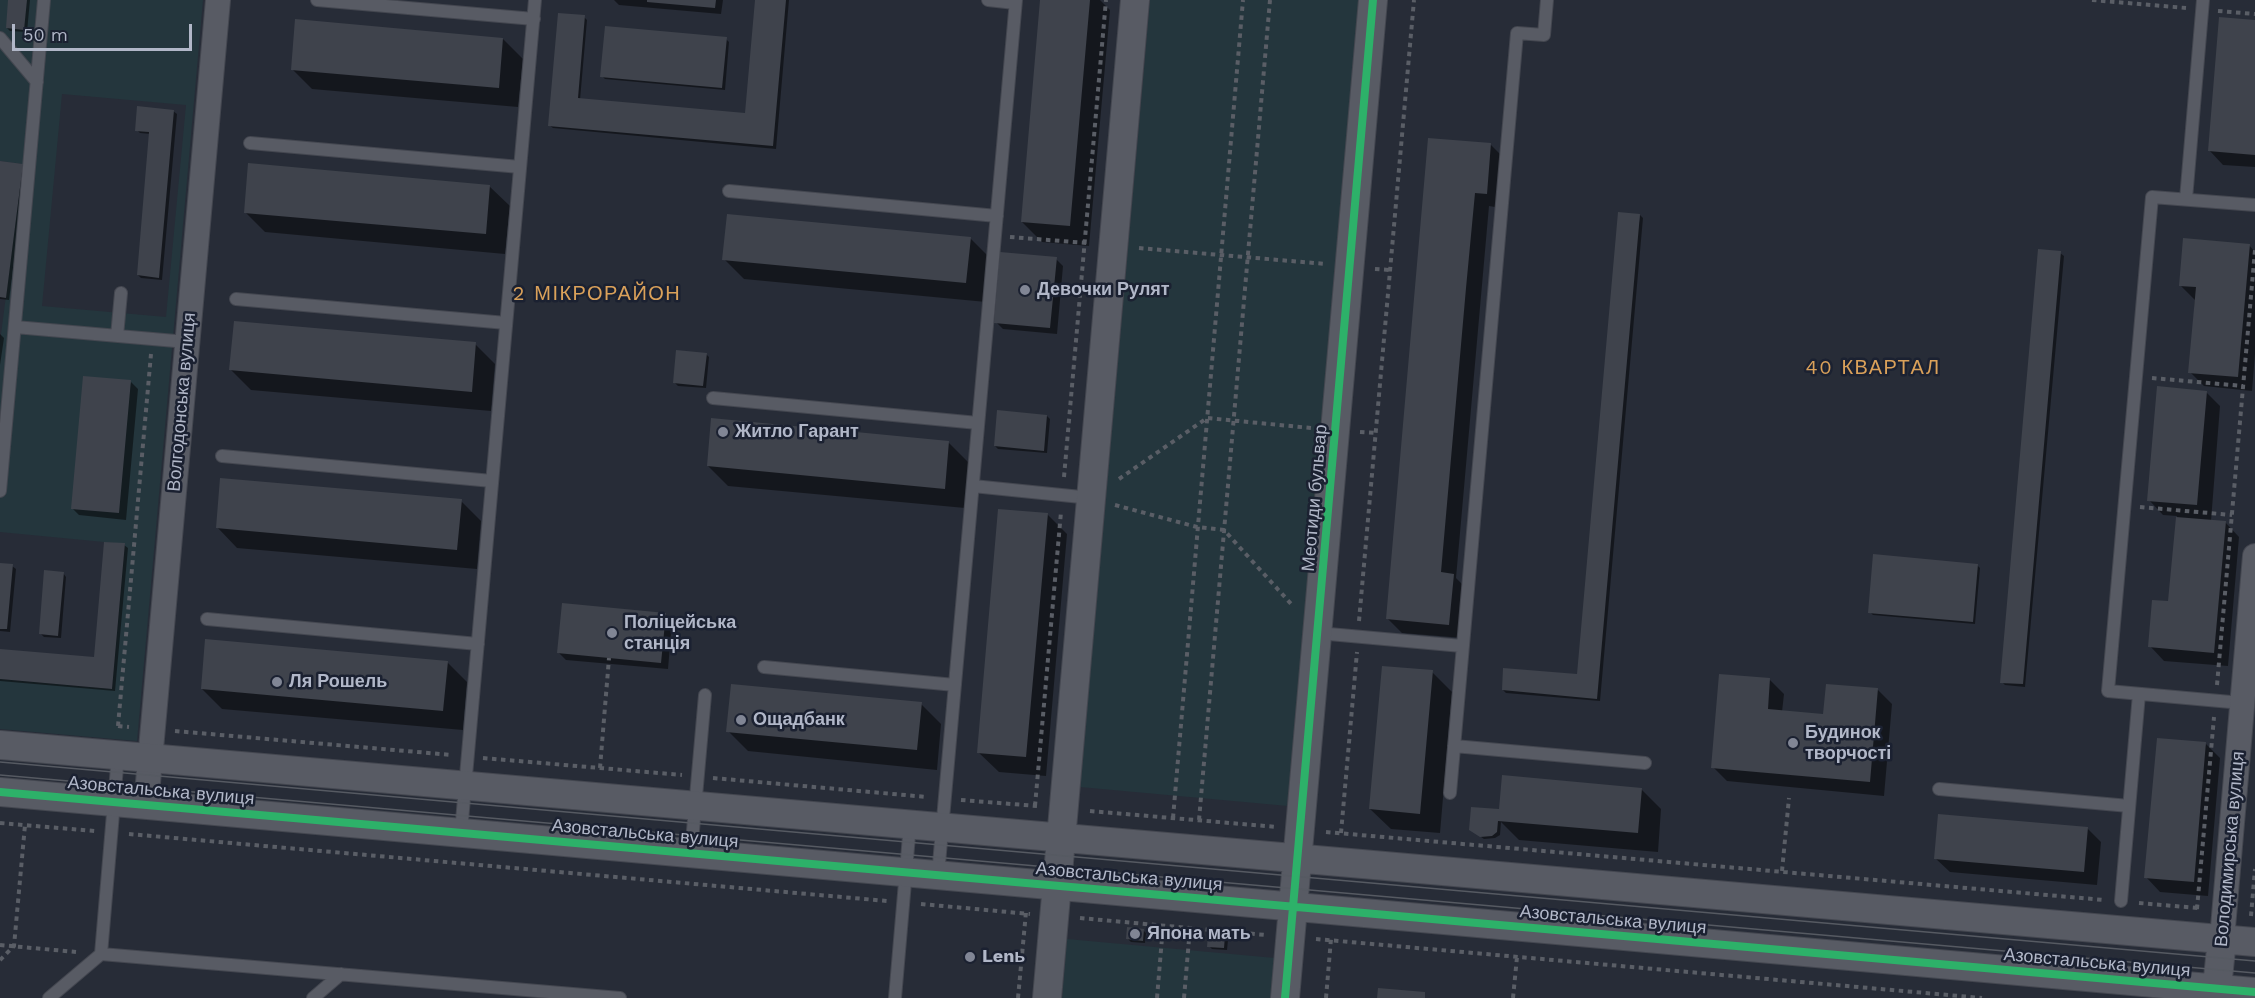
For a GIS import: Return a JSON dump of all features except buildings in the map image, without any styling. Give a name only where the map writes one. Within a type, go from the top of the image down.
[{"type":"street","name":"Волгодонська вулиця","points":[[146,805],[218,0]]},
{"type":"street","points":[[1047,998],[1135,0]]},
{"type":"street","name":"Меотиди бульвар","points":[[1285,998],[1374,0]]},
{"type":"street","name":"Володимирська вулиця","points":[[2217,993],[2255,556]]},
{"type":"street","name":"Азовстальська вулиця","points":[[0,745],[2255,942]]},
{"type":"street","name":"Азовстальська вулиця","points":[[0,792],[1293,907],[2217,993],[2255,992]]},
{"type":"lane","points":[[0,490],[44,0]]},
{"type":"lane","points":[[317,0],[534,19]]},
{"type":"lane","points":[[461,833],[536,0]]},
{"type":"lane","points":[[938,875],[1015,1],[988,0]]},
{"type":"lane","points":[[1450,793],[1516,33],[1544,35],[1547,0]]},
{"type":"lane","points":[[2186,199],[2202,5]]},
{"type":"lane","points":[[0,38],[37,82]]},
{"type":"lane","points":[[250,143],[520,167]]},
{"type":"lane","points":[[729,190],[997,216]]},
{"type":"lane","points":[[2242,703],[2108,691],[2152,196],[2255,205]]},
{"type":"lane","points":[[117,336],[121,293]]},
{"type":"lane","points":[[236,299],[506,323]]},
{"type":"lane","points":[[15,327],[187,342]]},
{"type":"lane","points":[[713,398],[978,423]]},
{"type":"lane","points":[[222,456],[492,481]]},
{"type":"lane","points":[[973,486],[1091,499]]},
{"type":"lane","points":[[207,619],[478,644]]},
{"type":"lane","points":[[1318,633],[1462,646]]},
{"type":"lane","points":[[764,667],[955,685]]},
{"type":"lane","points":[[2121,901],[2139,694]]},
{"type":"lane","points":[[691,853],[705,695]]},
{"type":"lane","points":[[1454,746],[1645,763]]},
{"type":"lane","points":[[49,998],[101,954],[118,755]]},
{"type":"lane","points":[[1939,789],[2129,806]]},
{"type":"lane","points":[[895,998],[910,824]]},
{"type":"lane","points":[[101,954],[620,998]]},
{"type":"lane","points":[[313,998],[341,974]]},
{"type":"path","points":[[1035,806],[1106,0]]},
{"type":"path","points":[[1173,818],[1243,0]]},
{"type":"path","points":[[1199,820],[1270,0]]},
{"type":"path","points":[[1341,833],[1414,0]]},
{"type":"path","points":[[2092,0],[2202,5],[2255,14]]},
{"type":"path","points":[[175,730],[2198,908],[2255,250]]},
{"type":"path","points":[[1221,255],[1390,270]]},
{"type":"path","points":[[118,726],[152,339]]},
{"type":"path","points":[[2136,376],[2243,386]]},
{"type":"path","points":[[1091,499],[1207,418],[1376,433]]},
{"type":"path","points":[[1091,499],[1197,527],[1224,530],[1318,633]]},
{"type":"path","points":[[2125,505],[2232,515]]},
{"type":"path","points":[[600,768],[609,658]]},
{"type":"path","points":[[1782,871],[1789,798]]},
{"type":"path","points":[[0,823],[99,832]]},
{"type":"path","points":[[0,960],[14,946],[25,825]]},
{"type":"path","points":[[153,836],[1982,998]]},
{"type":"path","points":[[2255,869],[2253,895],[2255,895]]},
{"type":"path","points":[[1018,998],[1025,914]]},
{"type":"path","points":[[1157,998],[1163,926]]},
{"type":"path","points":[[1184,998],[1190,928]]},
{"type":"path","points":[[1326,998],[1331,940]]},
{"type":"path","points":[[0,945],[101,954]]},
{"type":"path","points":[[1513,998],[1517,957]]},
{"type":"shaded area","points":[[0,0],[203,0],[137,741],[0,729],[0,679],[112,689],[125,544],[0,532],[0,342],[23,164],[0,161]],"holes":[[[62,94],[186,105],[166,317],[42,306]]]},
{"type":"shaded area","points":[[1150,0],[1359,0],[1288,806],[1080,787]]},
{"type":"shaded area","points":[[1067,939],[1275,958],[1271,998],[1062,998]]},
{"type":"tram line","points":[[0,762],[2255,961]]},
{"type":"tram line","points":[[0,775],[2255,973]]},
{"type":"cycle path","points":[[1285,998],[1373,0]]},
{"type":"cycle path","points":[[0,792],[2255,992]]},
{"type":"place","name":"Девочки Рулят","points":[[1025,290]]},
{"type":"place","name":"Житло Гарант","points":[[723,432]]},
{"type":"place","name":"Поліцейська станція","points":[[612,633]]},
{"type":"place","name":"Ля Рошель","points":[[277,682]]},
{"type":"place","name":"Ощадбанк","points":[[741,720]]},
{"type":"place","name":"Будинок творчості","points":[[1793,743]]},
{"type":"place","name":"Япона мать","points":[[1135,934]]},
{"type":"place","name":"Lenь","points":[[970,957]]},
{"type":"district","name":"2 МІКРОРАЙОН","points":[[597,294]]},
{"type":"district","name":"40 КВАРТАЛ","points":[[1873,368]]}]
